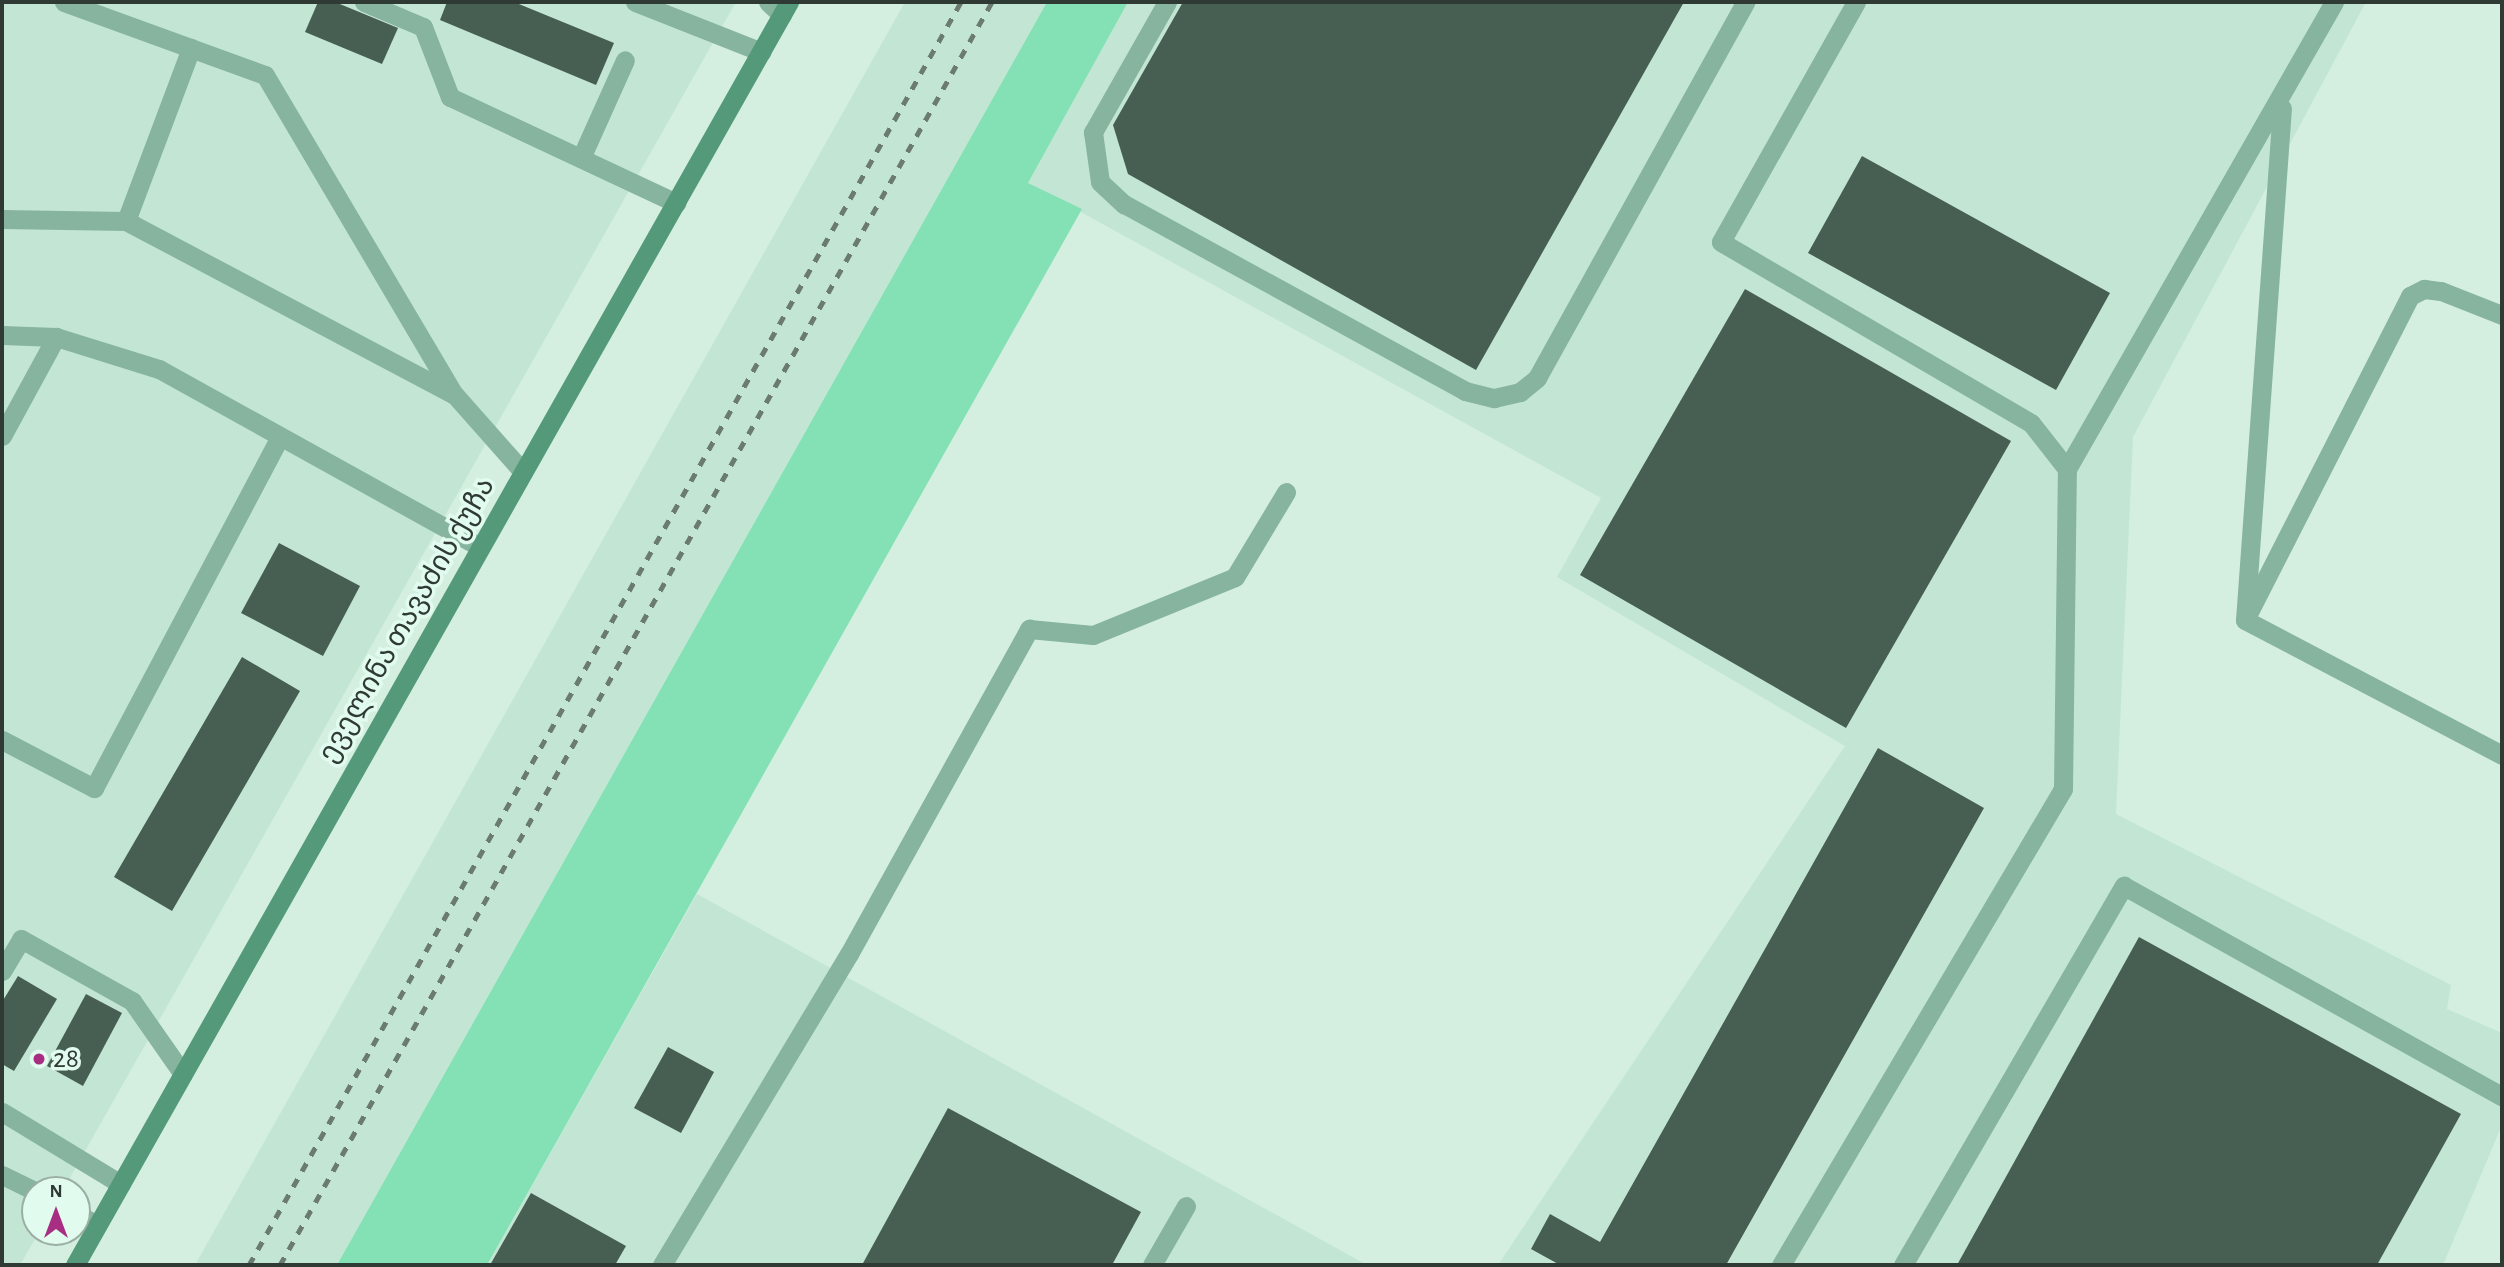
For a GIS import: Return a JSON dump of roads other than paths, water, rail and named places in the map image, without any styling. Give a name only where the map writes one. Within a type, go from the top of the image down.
[{"type":"main road","name":"ეველინა თავაძის ქუჩა","points":[[75,1265],[762,52],[780,6]]},
{"type":"street","points":[[64,2],[265,75],[454,394],[523,472]]},
{"type":"street","points":[[364,2],[423,27],[450,97],[676,203]]},
{"type":"street","points":[[635,2],[762,52]]},
{"type":"street","points":[[1167,2],[1093,132],[1100,182],[1125,204],[1331,318],[1465,391],[1494,398],[1520,392],[1537,378],[1745,2]]},
{"type":"street","points":[[1856,2],[1721,243],[2031,423],[2067,469]]},
{"type":"street","points":[[1781,1265],[2063,789],[2067,469],[2282,101],[2334,2]]},
{"type":"street","points":[[126,221],[191,48]]},
{"type":"street","points":[[581,158],[625,60]]},
{"type":"street","points":[[2245,620],[2282,101]]},
{"type":"street","points":[[2,219],[126,221],[454,394]]},
{"type":"street","points":[[2245,620],[2410,296],[2424,289],[2441,291],[2502,315]]},
{"type":"street","points":[[2,335],[56,337],[159,369],[480,547]]},
{"type":"street","points":[[2,436],[56,337]]},
{"type":"street","points":[[2,740],[94,788],[280,437]]},
{"type":"street","points":[[662,1265],[849,954],[1029,629],[1093,635],[1235,577],[1286,492]]},
{"type":"street","points":[[2245,620],[2502,755]]},
{"type":"street","points":[[1903,1265],[2124,886],[2502,1096]]},
{"type":"street","points":[[2,971],[22,939],[121,995],[132,1002],[183,1074]]},
{"type":"street","points":[[2,1112],[121,1184]]},
{"type":"street","points":[[2,1175],[21,1184]]},
{"type":"street","points":[[1152,1265],[1185,1206]]},
{"type":"street","points":[[91,1222],[97,1225]]},
{"type":"railway","points":[[249,1265],[961,2]]},
{"type":"railway","points":[[280,1265],[992,2]]},
{"type":"place","name":"28","points":[[39,1059]]}]
